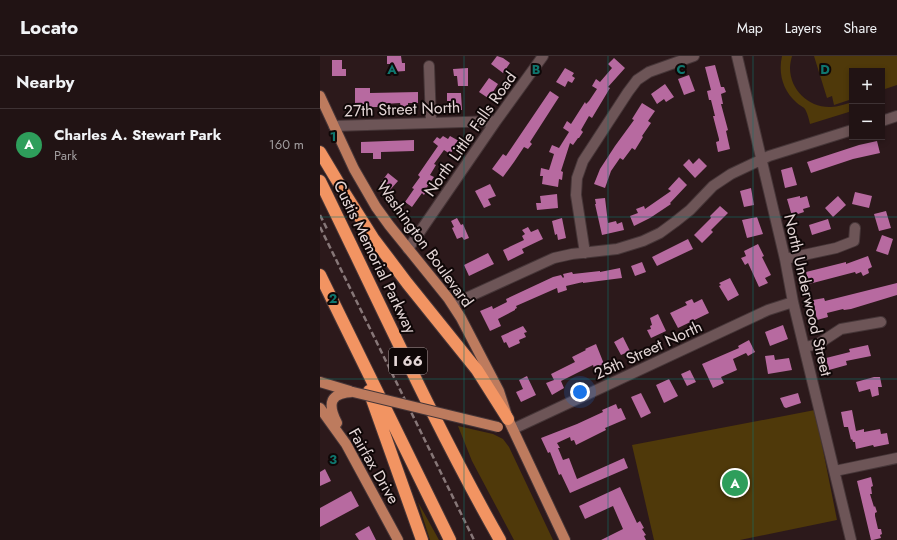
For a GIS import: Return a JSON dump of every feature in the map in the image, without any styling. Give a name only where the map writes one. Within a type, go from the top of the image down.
[{"type":"highway","points":[[320,152],[373,238],[407,283],[478,370],[511,424]]},
{"type":"highway","name":"Custis Memorial Parkway","points":[[320,181],[437,420],[476,497],[500,540]]},
{"type":"highway","name":"I 66","points":[[320,275],[450,540]]},
{"type":"highway","points":[[348,332],[422,540]]},
{"type":"main road","name":"Washington Boulevard","points":[[320,96],[357,174],[370,197],[389,225],[453,304],[499,390],[511,424],[565,540]]},
{"type":"main road","points":[[320,383],[498,427],[511,424]]},
{"type":"main road","points":[[346,444],[339,425],[332,413],[331,405],[332,400],[336,396],[346,392],[353,392]]},
{"type":"main road","name":"Fairfax Drive","points":[[320,408],[346,444],[398,540]]},
{"type":"street","name":"North Little Falls Road","points":[[408,249],[496,121],[543,56]]},
{"type":"street","points":[[585,253],[576,195],[577,178],[583,161],[637,80],[649,72],[694,56]]},
{"type":"street","name":"North Underwood Street","points":[[737,56],[785,259],[793,302],[851,540]]},
{"type":"street","points":[[429,66],[431,122]]},
{"type":"street","points":[[885,120],[897,116]]},
{"type":"street","name":"27th Street North","points":[[334,126],[496,121]]},
{"type":"street","points":[[453,304],[549,260],[563,256],[620,249],[640,242],[653,236],[686,214],[722,179],[742,168],[770,156],[849,131]]},
{"type":"street","points":[[785,259],[836,248],[854,241],[855,228]]},
{"type":"street","name":"25th Street North","points":[[511,424],[768,310],[793,302]]},
{"type":"street","points":[[805,347],[818,344],[835,332],[847,328],[881,322]]},
{"type":"street","points":[[835,471],[897,458]]},
{"type":"shaded area","points":[[782,56],[792,56],[790,66],[793,84],[808,101],[823,107],[831,107],[849,103],[849,112],[810,124],[804,108],[792,98],[785,88],[781,76]]},
{"type":"shaded area","points":[[814,56],[897,56],[897,85],[885,89],[885,68],[849,68],[849,100],[834,105],[832,96],[827,98]]},
{"type":"shaded area","points":[[815,410],[837,520],[740,540],[654,540],[632,445]]},
{"type":"shaded area","points":[[458,426],[493,434],[503,439],[509,447],[553,540],[514,540],[472,461]]},
{"type":"shaded area","points":[[418,502],[439,540],[430,540]]},
{"type":"building","points":[[387,56],[401,56],[402,63],[405,63],[405,71],[391,72],[391,64],[387,64]]},
{"type":"building","points":[[497,56],[510,63],[503,73],[491,64]]},
{"type":"building","points":[[614,58],[625,68],[608,87],[610,88],[592,118],[589,116],[581,130],[583,132],[579,138],[573,145],[570,143],[561,171],[563,172],[562,180],[559,179],[558,187],[542,184],[543,176],[540,176],[541,168],[549,170],[554,154],[549,152],[552,145],[559,148],[569,132],[563,128],[567,121],[571,124],[585,102],[586,104],[589,101],[597,89],[592,86],[596,79],[600,82],[612,68],[608,64]]},
{"type":"building","points":[[332,60],[342,60],[342,69],[346,69],[346,76],[332,76]]},
{"type":"building","points":[[715,65],[721,87],[724,87],[726,92],[721,94],[723,104],[721,104],[728,130],[726,131],[730,149],[718,152],[716,142],[719,141],[719,139],[713,116],[715,116],[711,100],[709,100],[707,91],[711,90],[705,67]]},
{"type":"building","points":[[468,68],[468,86],[458,86],[457,76],[454,76],[453,69]]},
{"type":"building","points":[[565,68],[574,73],[572,76],[575,78],[572,83],[568,81],[565,87],[556,82]]},
{"type":"building","points":[[689,75],[695,91],[684,95],[678,79]]},
{"type":"building","points":[[489,78],[498,84],[493,92],[495,94],[491,100],[479,92]]},
{"type":"building","points":[[665,84],[674,97],[666,102],[664,99],[657,104],[651,94]]},
{"type":"building","points":[[355,88],[370,88],[370,93],[418,92],[418,103],[408,103],[408,107],[401,107],[400,103],[384,104],[384,107],[355,107]]},
{"type":"building","points":[[550,91],[559,97],[530,142],[532,144],[528,149],[524,147],[503,177],[492,169],[503,154],[506,156]]},
{"type":"building","points":[[447,93],[461,93],[462,110],[450,110],[450,101],[447,101]]},
{"type":"building","points":[[642,103],[655,111],[648,121],[651,123],[642,136],[643,137],[635,150],[632,148],[623,160],[620,158],[611,171],[605,188],[594,184],[600,169],[634,120],[632,119]]},
{"type":"building","points":[[443,136],[448,139],[450,136],[459,141],[450,154],[444,150],[434,164],[436,165],[430,175],[434,177],[427,187],[428,188],[424,195],[422,193],[412,207],[405,202],[414,189],[412,188],[420,177],[418,175],[438,146],[433,142],[437,137],[440,139]]},
{"type":"building","points":[[414,140],[414,151],[381,152],[381,159],[373,159],[373,153],[361,153],[361,142]]},
{"type":"building","points":[[877,141],[880,153],[853,159],[811,173],[807,162],[859,145]]},
{"type":"building","points":[[699,158],[707,166],[695,178],[683,165],[689,159],[693,164]]},
{"type":"building","points":[[792,167],[797,185],[785,188],[781,170]]},
{"type":"building","points":[[388,173],[398,181],[390,190],[381,182]]},
{"type":"building","points":[[679,177],[687,185],[670,203],[671,204],[650,218],[634,226],[630,216],[638,213],[636,209],[644,206],[645,209],[671,191],[668,189]]},
{"type":"building","points":[[490,184],[496,196],[488,199],[491,205],[484,208],[475,191]]},
{"type":"building","points":[[751,188],[754,205],[744,207],[740,191]]},
{"type":"building","points":[[855,192],[872,196],[869,208],[852,204]]},
{"type":"building","points":[[557,194],[558,208],[537,210],[536,203],[541,203],[540,196]]},
{"type":"building","points":[[800,196],[800,198],[807,196],[810,207],[803,209],[804,212],[792,216],[787,199]]},
{"type":"building","points":[[838,196],[846,205],[833,217],[825,208]]},
{"type":"building","points":[[605,198],[608,223],[616,221],[617,224],[622,222],[624,230],[602,235],[595,199]]},
{"type":"building","points":[[720,206],[728,213],[711,230],[713,232],[702,243],[694,235],[711,218],[710,216]]},
{"type":"building","points":[[886,211],[891,228],[879,231],[874,214]]},
{"type":"building","points":[[757,217],[763,234],[747,238],[742,220]]},
{"type":"building","points":[[457,218],[461,225],[463,224],[469,238],[464,240],[462,237],[457,239],[452,228],[454,227],[451,221]]},
{"type":"building","points":[[562,218],[566,238],[558,240],[557,234],[555,235],[552,221]]},
{"type":"building","points":[[828,219],[831,229],[812,235],[809,225]]},
{"type":"building","points":[[528,227],[531,232],[538,229],[543,239],[522,249],[524,253],[508,261],[503,250],[524,240],[522,236],[525,234],[522,230]]},
{"type":"building","points":[[882,235],[893,239],[888,255],[876,251]]},
{"type":"building","points":[[688,239],[693,249],[657,266],[652,257]]},
{"type":"building","points":[[758,244],[764,256],[762,257],[771,275],[765,278],[768,283],[759,287],[748,263],[745,265],[741,258],[746,256],[744,251]]},
{"type":"building","points":[[488,253],[494,264],[469,276],[464,265]]},
{"type":"building","points":[[868,256],[872,267],[868,269],[869,273],[863,276],[861,272],[856,274],[855,272],[809,284],[806,272],[846,262],[846,264]]},
{"type":"building","points":[[642,262],[646,272],[635,276],[631,266]]},
{"type":"building","points":[[620,268],[622,278],[583,282],[566,286],[567,290],[558,293],[557,288],[516,306],[517,308],[515,310],[498,319],[501,326],[490,331],[480,311],[492,306],[493,309],[507,302],[506,299],[553,277],[561,275],[563,278],[563,274],[572,272],[573,274],[600,272]]},
{"type":"building","points":[[730,278],[739,295],[728,301],[719,286],[721,285],[719,283]]},
{"type":"building","points":[[897,283],[897,295],[851,309],[843,309],[827,313],[828,317],[817,320],[813,300],[824,298],[825,301]]},
{"type":"building","points":[[692,299],[694,303],[702,299],[709,313],[678,328],[670,313],[687,305],[685,302]]},
{"type":"building","points":[[658,314],[666,331],[651,338],[647,330],[651,329],[650,326],[652,325],[650,318]]},
{"type":"building","points":[[783,325],[788,339],[770,346],[765,332]]},
{"type":"building","points":[[523,326],[527,332],[524,333],[526,337],[519,340],[520,343],[509,348],[506,342],[504,343],[501,336]]},
{"type":"building","points":[[623,337],[630,351],[621,355],[614,342]]},
{"type":"building","points":[[749,340],[755,352],[748,356],[746,353],[733,359],[737,370],[721,377],[724,383],[713,388],[702,364],[739,348],[738,346]]},
{"type":"building","points":[[596,344],[604,364],[594,368],[593,365],[561,381],[564,388],[552,395],[546,383],[554,380],[551,374],[575,362],[572,357]]},
{"type":"building","points":[[868,345],[871,356],[846,361],[847,365],[829,370],[826,358],[850,352],[849,349]]},
{"type":"building","points":[[774,355],[775,360],[789,358],[792,370],[768,374],[765,356]]},
{"type":"building","points":[[690,370],[696,382],[687,386],[681,374]]},
{"type":"building","points":[[527,376],[536,395],[521,402],[516,392],[523,389],[519,380]]},
{"type":"building","points":[[874,377],[880,377],[882,387],[878,387],[879,395],[872,397],[870,389],[859,392],[856,382]]},
{"type":"building","points":[[669,379],[678,396],[664,403],[656,385]]},
{"type":"building","points":[[641,393],[651,413],[641,418],[631,397]]},
{"type":"building","points":[[798,393],[801,403],[786,408],[784,407],[780,398]]},
{"type":"building","points":[[616,404],[618,409],[621,408],[626,419],[605,428],[606,430],[576,445],[574,440],[571,441],[570,437],[557,443],[563,460],[569,458],[577,479],[624,458],[628,468],[570,493],[561,474],[559,475],[550,452],[548,453],[541,438],[577,424]]},
{"type":"building","points":[[852,410],[856,431],[864,429],[864,432],[880,429],[881,434],[887,433],[889,444],[874,447],[873,445],[856,449],[855,442],[853,442],[852,439],[851,440],[848,427],[844,427],[841,412]]},
{"type":"building","points":[[325,469],[331,481],[320,486],[320,472]]},
{"type":"building","points":[[871,477],[873,486],[871,487],[872,494],[870,494],[877,512],[875,513],[875,516],[878,529],[881,529],[882,534],[880,535],[881,538],[873,540],[871,540],[857,481]]},
{"type":"building","points":[[620,487],[637,523],[640,521],[644,528],[642,529],[646,535],[644,536],[646,540],[601,540],[623,529],[613,506],[585,519],[579,506]]},
{"type":"building","points":[[351,491],[359,506],[320,527],[320,508]]},
{"type":"building","points":[[369,526],[376,540],[359,540],[355,534]]},
{"type":"railway","points":[[320,215],[328,231]]},
{"type":"railway","points":[[320,227],[474,540]]},
{"type":"place","name":"Charles A. Stewart Park","points":[[735,483]]}]
